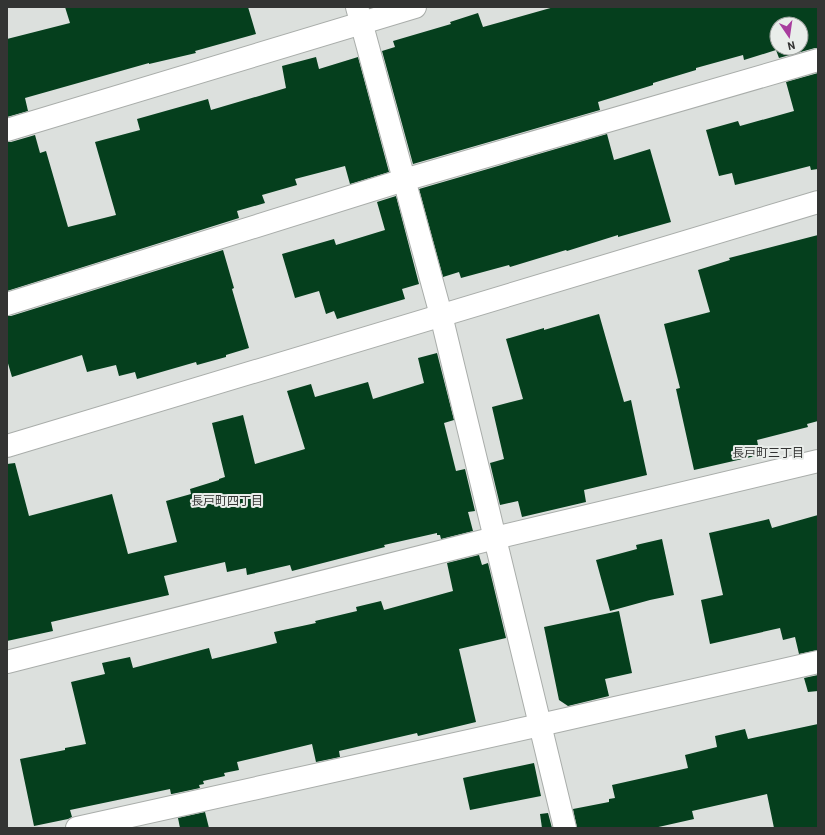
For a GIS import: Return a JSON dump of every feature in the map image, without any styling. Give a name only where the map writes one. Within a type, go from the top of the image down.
[{"type":"street","points":[[7,130],[359,15],[415,7]]},
{"type":"street","points":[[359,15],[441,315],[565,828]]},
{"type":"street","points":[[7,304],[404,180],[818,60]]},
{"type":"street","points":[[7,446],[818,202]]},
{"type":"street","points":[[7,662],[495,538],[818,461]]},
{"type":"street","points":[[77,828],[818,662]]},
{"type":"building","points":[[65,7],[248,7],[256,34],[195,51],[196,53],[149,63],[25,98],[28,111],[7,117],[7,39],[70,23]]},
{"type":"building","points":[[554,7],[818,7],[818,48],[809,50],[809,16],[769,16],[769,52],[744,60],[743,55],[696,68],[696,70],[653,83],[653,85],[598,102],[600,110],[413,164],[382,51],[395,47],[393,41],[451,24],[450,22],[478,13],[483,27]]},
{"type":"building","points":[[316,57],[319,69],[358,57],[389,172],[350,184],[345,166],[295,179],[297,185],[262,195],[265,203],[237,211],[239,218],[7,291],[7,142],[35,135],[40,153],[46,151],[68,227],[116,215],[95,142],[140,130],[137,119],[208,99],[211,110],[286,88],[282,66]]},
{"type":"building","points":[[818,73],[818,169],[811,170],[810,166],[735,185],[732,173],[719,176],[706,130],[738,121],[740,126],[794,111],[786,82]]},
{"type":"building","points":[[607,134],[614,160],[650,149],[671,222],[618,237],[618,235],[510,267],[509,265],[461,278],[459,272],[443,277],[419,189]]},
{"type":"building","points":[[396,196],[419,284],[402,289],[405,299],[337,319],[334,311],[326,314],[319,291],[295,298],[282,254],[334,239],[336,245],[385,230],[377,202]]},
{"type":"building","points":[[818,235],[818,421],[807,424],[808,427],[757,440],[760,455],[694,470],[676,389],[680,388],[664,324],[710,312],[698,270],[730,260],[729,258]]},
{"type":"building","points":[[223,250],[234,288],[232,289],[249,348],[226,355],[226,357],[197,365],[196,362],[137,379],[135,372],[119,376],[116,365],[87,372],[82,355],[12,377],[7,360],[7,316]]},
{"type":"building","points":[[599,314],[624,402],[631,400],[647,475],[584,490],[586,502],[522,517],[518,501],[500,505],[490,463],[504,459],[492,407],[523,399],[506,339]]},
{"type":"building","points":[[437,353],[454,420],[444,423],[456,471],[465,469],[475,511],[468,512],[473,531],[441,539],[440,535],[437,535],[437,533],[384,545],[385,547],[292,571],[290,565],[247,575],[246,568],[227,572],[225,562],[164,576],[169,595],[51,622],[53,631],[7,641],[7,464],[15,463],[29,516],[112,494],[128,554],[177,542],[166,501],[191,494],[190,489],[225,477],[212,423],[243,415],[255,464],[305,449],[287,391],[311,384],[315,397],[368,382],[373,399],[424,383],[418,358]]},
{"type":"building","points":[[818,515],[818,650],[799,654],[795,637],[783,640],[780,628],[710,644],[701,600],[723,595],[709,533],[769,519],[772,528]]},
{"type":"building","points":[[662,539],[674,595],[610,611],[596,560],[637,549],[636,545]]},
{"type":"building","points":[[479,555],[482,565],[488,563],[506,638],[459,649],[476,722],[418,736],[417,733],[339,751],[340,757],[316,762],[312,744],[237,762],[239,770],[224,773],[225,776],[203,781],[204,784],[199,785],[200,788],[172,794],[170,789],[70,810],[72,817],[68,819],[34,826],[20,759],[86,744],[71,682],[105,674],[102,663],[130,657],[133,668],[209,648],[212,659],[277,643],[274,632],[316,623],[315,621],[357,611],[356,607],[381,601],[384,610],[453,591],[447,563]]},
{"type":"building","points":[[619,611],[632,673],[605,679],[609,696],[568,706],[559,700],[544,627]]},
{"type":"building","points":[[818,675],[818,691],[808,692],[804,678]]},
{"type":"building","points":[[818,724],[818,828],[774,828],[767,794],[692,811],[694,819],[654,828],[577,828],[573,809],[609,802],[609,799],[615,798],[612,785],[688,768],[685,755],[717,747],[715,736],[745,729],[748,739]]},
{"type":"building","points":[[534,763],[541,796],[470,810],[463,778]]},
{"type":"building","points":[[205,812],[209,828],[180,828],[178,818]]},
{"type":"building","points":[[548,813],[552,828],[542,828],[540,814]]},
{"type":"district","name":"長戸町三丁目","points":[[768,452]]},
{"type":"district","name":"長戸町四丁目","points":[[227,500]]}]
